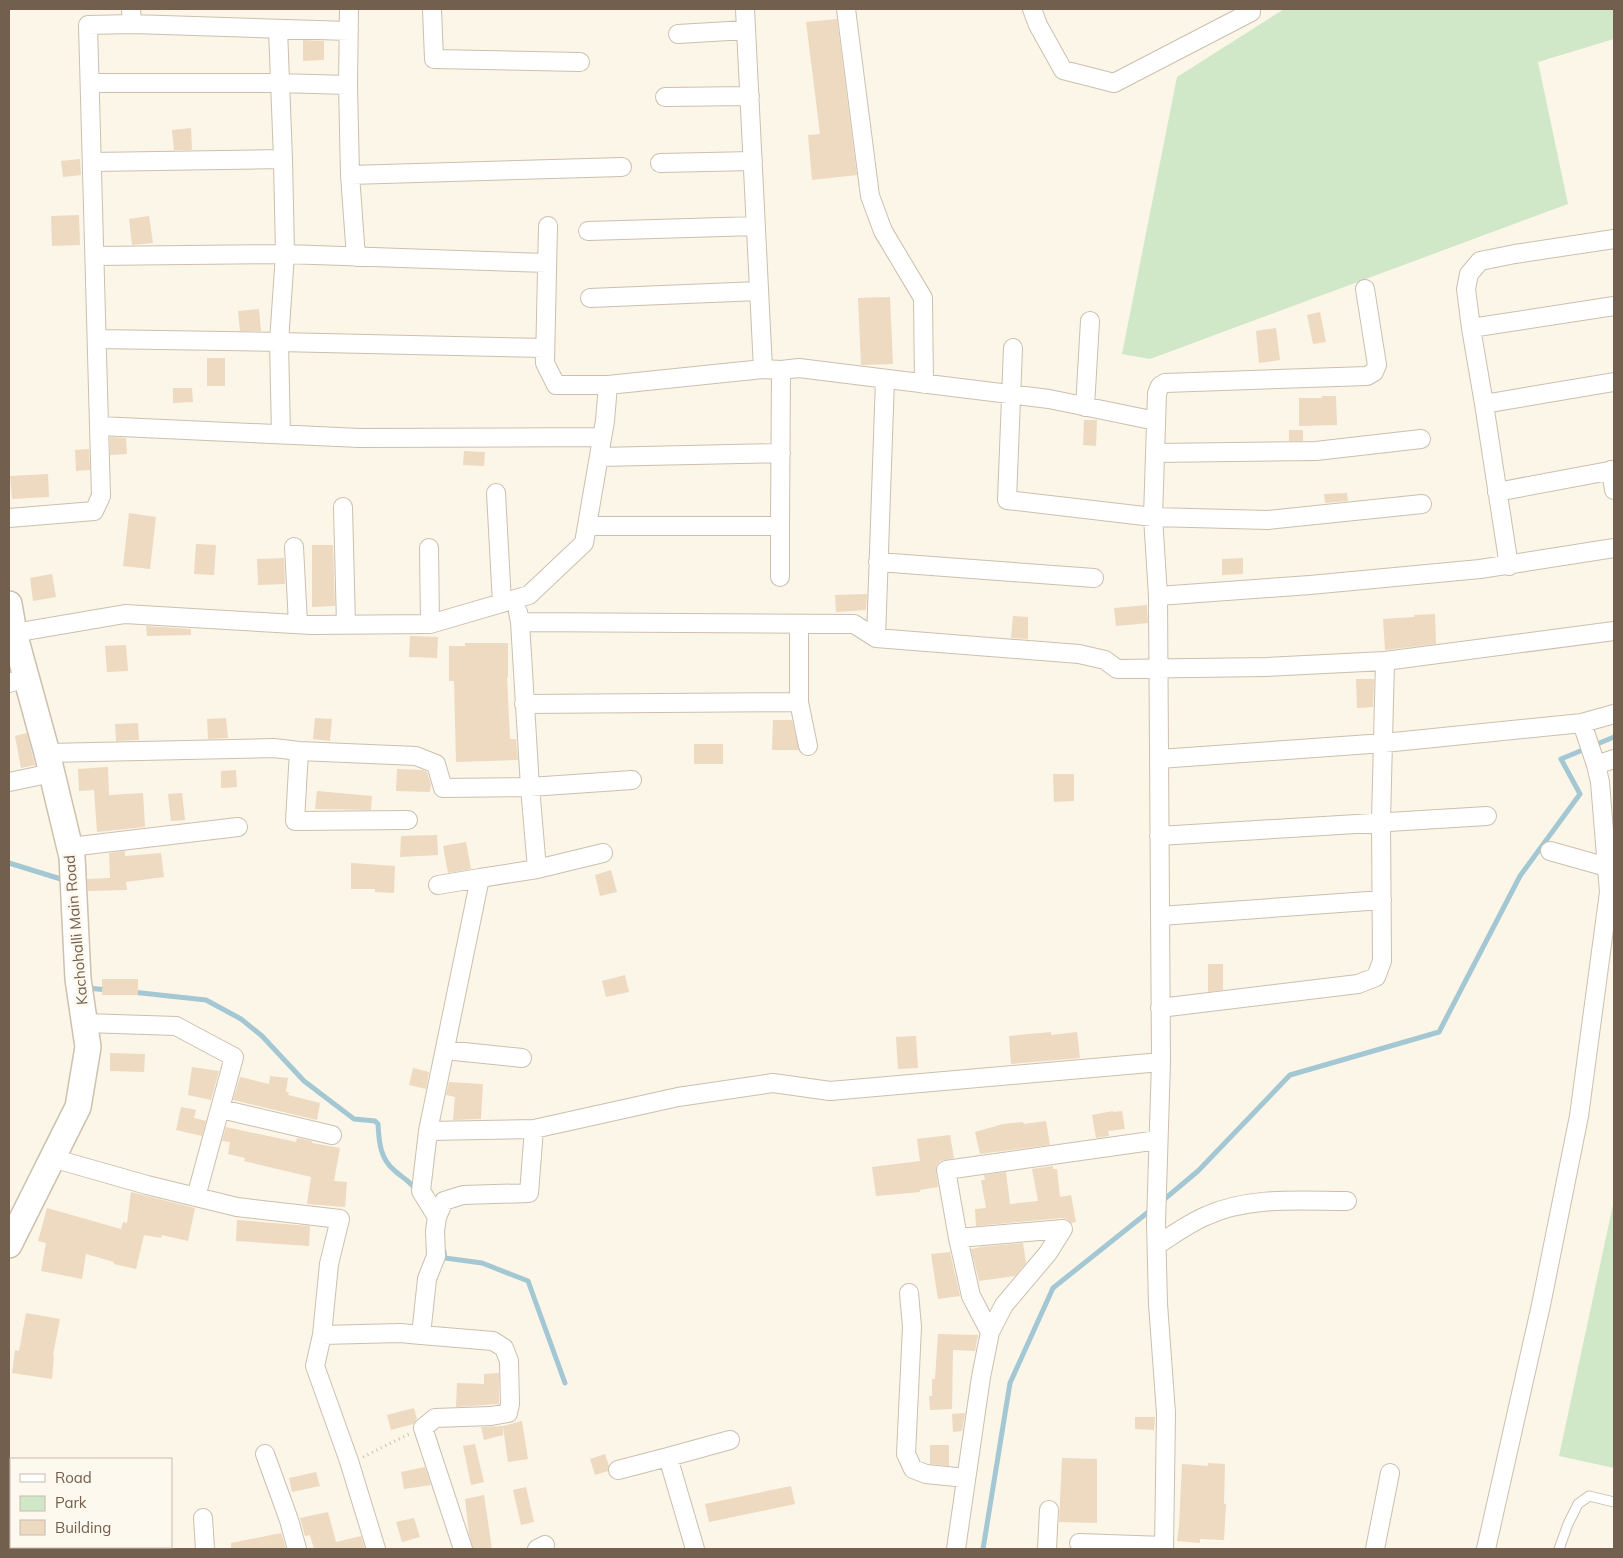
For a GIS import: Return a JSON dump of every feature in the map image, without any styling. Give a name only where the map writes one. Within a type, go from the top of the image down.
[{"type":"street","points":[[349,9],[350,175],[356,256]]},
{"type":"street","points":[[432,9],[434,59],[580,62]]},
{"type":"street","points":[[745,9],[763,369]]},
{"type":"street","points":[[846,9],[870,196],[883,232],[923,298],[924,384]]},
{"type":"street","points":[[1032,9],[1038,25],[1063,70],[1114,83],[1251,12],[1250,9]]},
{"type":"street","points":[[9,518],[94,511],[101,496],[88,25],[132,16],[278,29],[349,31]]},
{"type":"street","points":[[278,29],[285,254],[279,342],[281,434]]},
{"type":"street","points":[[678,34],[746,30]]},
{"type":"street","points":[[91,83],[348,85]]},
{"type":"street","points":[[664,96],[750,96]]},
{"type":"street","points":[[93,162],[283,159]]},
{"type":"street","points":[[660,163],[753,161]]},
{"type":"street","points":[[350,175],[622,167]]},
{"type":"street","points":[[548,226],[545,363],[556,385],[608,385],[763,369],[799,368],[1049,399],[1156,422]]},
{"type":"street","points":[[588,231],[756,226]]},
{"type":"street","points":[[1509,566],[1471,328],[1466,289],[1469,274],[1480,261],[1614,239]]},
{"type":"street","points":[[95,256],[285,254],[547,263]]},
{"type":"street","points":[[1079,1543],[1164,1547],[1166,1413],[1158,1304],[1156,1223],[1160,1062],[1160,916],[1158,596],[1153,517],[1157,393],[1160,386],[1165,383],[1368,376],[1374,372],[1377,365],[1365,290]]},
{"type":"street","points":[[590,298],[759,291]]},
{"type":"street","points":[[1471,328],[1614,306]]},
{"type":"street","points":[[1085,407],[1090,320]]},
{"type":"street","points":[[97,339],[545,348]]},
{"type":"street","points":[[1013,348],[1007,500],[1153,517],[1268,520],[1422,504]]},
{"type":"street","points":[[780,577],[781,370]]},
{"type":"street","points":[[876,638],[885,379]]},
{"type":"street","points":[[1484,404],[1614,382]]},
{"type":"street","points":[[14,633],[125,614],[298,624],[430,624],[529,595],[584,543],[599,457],[608,385]]},
{"type":"street","points":[[99,426],[360,438],[602,437]]},
{"type":"street","points":[[1156,453],[1316,451],[1421,439]]},
{"type":"street","points":[[599,457],[781,453]]},
{"type":"street","points":[[1497,492],[1612,470],[1614,490]]},
{"type":"street","points":[[496,493],[509,601],[520,622],[524,704],[537,869]]},
{"type":"street","points":[[343,507],[346,624]]},
{"type":"street","points":[[587,526],[780,526]]},
{"type":"street","points":[[294,547],[298,624]]},
{"type":"street","points":[[430,548],[430,624]]},
{"type":"street","points":[[1158,596],[1310,585],[1509,566],[1614,553]]},
{"type":"street","points":[[878,562],[1094,578]]},
{"type":"street","name":"Kachohalli Main Road","points":[[9,604],[14,633],[18,680],[49,763],[72,857],[78,979],[88,1047],[78,1107],[9,1245]]},
{"type":"street","points":[[520,622],[854,624],[876,638],[1079,654],[1105,660],[1117,669],[1158,670],[1385,661],[1614,631]]},
{"type":"street","points":[[799,624],[799,702],[808,746]]},
{"type":"street","points":[[1160,1008],[1358,984],[1376,977],[1382,961],[1381,822],[1385,661]]},
{"type":"street","points":[[524,704],[799,702]]},
{"type":"street","points":[[1590,745],[1614,714]]},
{"type":"street","points":[[1159,759],[1384,743],[1590,745],[1614,760]]},
{"type":"street","points":[[1486,1549],[1541,1305],[1578,1116],[1609,892],[1607,867],[1609,837],[1600,782],[1590,745]]},
{"type":"street","points":[[9,782],[49,763],[274,748],[416,756],[436,764],[443,788],[530,787],[632,780]]},
{"type":"street","points":[[299,750],[296,822],[408,820]]},
{"type":"street","points":[[1159,836],[1487,816]]},
{"type":"street","points":[[70,847],[238,827]]},
{"type":"street","points":[[1550,851],[1607,867]]},
{"type":"street","points":[[438,884],[537,869],[603,853]]},
{"type":"street","points":[[437,1217],[421,1191],[428,1131],[480,878]]},
{"type":"street","points":[[1160,916],[1382,900]]},
{"type":"street","points":[[85,1023],[176,1026],[234,1056],[196,1197]]},
{"type":"street","points":[[445,1050],[522,1058]]},
{"type":"street","points":[[428,1131],[534,1129],[678,1097],[773,1083],[830,1091],[1160,1062]]},
{"type":"street","points":[[221,1109],[332,1135]]},
{"type":"street","points":[[421,1335],[427,1279],[436,1256],[435,1231],[437,1217],[444,1201],[463,1195],[529,1193],[534,1129]]},
{"type":"street","points":[[990,1332],[971,1296],[946,1170],[1158,1140]]},
{"type":"street","points":[[52,1158],[237,1207],[340,1219],[329,1264],[322,1335],[315,1366],[376,1549]]},
{"type":"street","points":[[1157,1245],[1208,1215],[1236,1206],[1270,1201],[1347,1201]]},
{"type":"street","points":[[956,1549],[981,1377],[990,1332],[1004,1305],[1048,1253],[1063,1229],[958,1238]]},
{"type":"street","points":[[909,1293],[912,1327],[906,1454],[913,1469],[926,1474],[966,1478]]},
{"type":"street","points":[[322,1335],[400,1333],[493,1341],[504,1348],[509,1361],[510,1396],[508,1414],[435,1418],[423,1428],[463,1549]]},
{"type":"street","points":[[618,1470],[730,1440]]},
{"type":"street","points":[[265,1454],[289,1520],[297,1549]]},
{"type":"street","points":[[668,1457],[695,1549]]},
{"type":"street","points":[[1375,1549],[1390,1473]]},
{"type":"street","points":[[1047,1549],[1049,1510]]},
{"type":"street","points":[[203,1518],[206,1549]]},
{"type":"lane","points":[[1559,1549],[1578,1504],[1589,1496],[1614,1502]]},
{"type":"path","points":[[348,1461],[358,1460],[423,1428]]},
{"type":"green space","points":[[1284,9],[1613,9],[1614,39],[1538,62],[1568,204],[1150,359],[1122,354],[1177,77]]},
{"type":"green space","points":[[1614,1200],[1614,1468],[1559,1456]]},
{"type":"building","points":[[837,19],[857,175],[812,180],[808,135],[820,134],[806,22]]},
{"type":"building","points":[[303,40],[324,41],[324,60],[303,61]]},
{"type":"building","points":[[191,128],[192,150],[174,150],[172,130]]},
{"type":"building","points":[[80,159],[81,175],[63,177],[61,161]]},
{"type":"building","points":[[79,215],[80,245],[52,246],[51,216]]},
{"type":"building","points":[[149,216],[153,243],[132,245],[129,219]]},
{"type":"building","points":[[890,297],[893,364],[861,365],[858,298]]},
{"type":"building","points":[[259,309],[261,331],[240,331],[238,311]]},
{"type":"building","points":[[1320,312],[1326,342],[1313,344],[1307,315]]},
{"type":"building","points":[[1276,328],[1280,360],[1259,363],[1256,331]]},
{"type":"building","points":[[207,358],[225,358],[225,386],[207,386]]},
{"type":"building","points":[[173,388],[192,388],[193,402],[173,403]]},
{"type":"building","points":[[1322,396],[1336,396],[1337,425],[1299,426],[1299,398],[1322,398]]},
{"type":"building","points":[[1084,420],[1097,420],[1096,446],[1083,445]]},
{"type":"building","points":[[1289,430],[1303,430],[1303,441],[1289,441]]},
{"type":"building","points":[[110,437],[126,438],[127,454],[110,455]]},
{"type":"building","points":[[89,449],[90,470],[76,471],[75,450]]},
{"type":"building","points":[[464,451],[485,452],[484,466],[463,465]]},
{"type":"building","points":[[48,474],[49,497],[12,499],[10,476]]},
{"type":"building","points":[[1347,493],[1348,501],[1325,503],[1324,494]]},
{"type":"building","points":[[129,513],[156,517],[150,569],[123,566]]},
{"type":"building","points":[[196,544],[216,545],[214,575],[194,574]]},
{"type":"building","points":[[312,545],[333,545],[335,606],[312,607]]},
{"type":"building","points":[[284,558],[285,584],[258,585],[257,559]]},
{"type":"building","points":[[1243,558],[1243,574],[1222,575],[1222,559]]},
{"type":"building","points":[[52,574],[56,597],[33,601],[30,578]]},
{"type":"building","points":[[867,594],[866,610],[836,612],[835,595]]},
{"type":"building","points":[[1147,605],[1148,623],[1116,626],[1114,608]]},
{"type":"building","points":[[1435,614],[1436,644],[1385,650],[1383,619]]},
{"type":"building","points":[[1013,616],[1028,617],[1028,639],[1011,638]]},
{"type":"building","points":[[146,626],[191,629],[191,635],[147,636]]},
{"type":"building","points":[[410,636],[438,637],[437,658],[409,657]]},
{"type":"building","points":[[465,643],[508,643],[507,677],[510,739],[516,739],[518,760],[456,762],[454,681],[449,681],[449,646],[465,646]]},
{"type":"building","points":[[126,645],[128,671],[107,672],[105,646]]},
{"type":"building","points":[[1356,679],[1374,679],[1373,707],[1357,708]]},
{"type":"building","points":[[226,718],[228,738],[208,739],[207,719]]},
{"type":"building","points":[[315,718],[332,719],[330,741],[313,739]]},
{"type":"building","points":[[773,720],[792,720],[799,750],[772,750]]},
{"type":"building","points":[[138,723],[139,740],[116,741],[115,724]]},
{"type":"building","points":[[27,733],[35,765],[21,768],[15,736]]},
{"type":"building","points":[[694,744],[723,744],[723,764],[694,764]]},
{"type":"building","points":[[108,767],[109,795],[143,793],[145,827],[97,832],[94,790],[79,791],[78,769]]},
{"type":"building","points":[[397,769],[423,770],[427,772],[431,784],[430,792],[396,791]]},
{"type":"building","points":[[236,770],[237,787],[221,788],[221,771]]},
{"type":"building","points":[[1053,774],[1074,774],[1074,801],[1054,802]]},
{"type":"building","points":[[317,791],[372,796],[371,810],[315,809]]},
{"type":"building","points":[[182,793],[185,820],[171,821],[168,794]]},
{"type":"building","points":[[437,835],[438,855],[400,857],[401,836]]},
{"type":"building","points":[[466,842],[471,869],[448,873],[443,846]]},
{"type":"building","points":[[125,851],[125,856],[161,853],[164,877],[126,882],[127,890],[88,891],[87,879],[110,878],[109,853]]},
{"type":"building","points":[[351,863],[395,866],[394,893],[375,892],[375,889],[351,889]]},
{"type":"building","points":[[611,870],[617,892],[600,896],[595,875]]},
{"type":"building","points":[[1208,964],[1223,964],[1223,990],[1208,992]]},
{"type":"building","points":[[625,975],[629,992],[606,997],[602,981]]},
{"type":"building","points":[[102,979],[138,979],[138,995],[102,995]]},
{"type":"building","points":[[1051,1032],[1051,1035],[1077,1032],[1080,1058],[1011,1064],[1009,1036]]},
{"type":"building","points":[[916,1036],[918,1068],[898,1069],[896,1037]]},
{"type":"building","points":[[110,1053],[145,1054],[144,1072],[110,1071]]},
{"type":"building","points":[[192,1067],[219,1071],[211,1100],[188,1095]]},
{"type":"building","points":[[413,1068],[429,1072],[426,1089],[409,1085]]},
{"type":"building","points":[[270,1076],[288,1078],[286,1092],[289,1092],[288,1095],[320,1103],[317,1120],[233,1100],[240,1077],[269,1084]]},
{"type":"building","points":[[449,1082],[483,1084],[481,1119],[453,1120],[455,1097],[446,1095]]},
{"type":"building","points":[[181,1107],[196,1110],[194,1118],[206,1121],[202,1136],[176,1130]]},
{"type":"building","points":[[1122,1111],[1125,1129],[1108,1131],[1109,1136],[1096,1138],[1092,1115]]},
{"type":"building","points":[[1046,1121],[1050,1145],[980,1154],[975,1132],[1003,1124]]},
{"type":"building","points":[[226,1127],[296,1142],[297,1138],[340,1148],[334,1181],[347,1182],[345,1207],[307,1204],[311,1177],[244,1161],[245,1158],[228,1154],[230,1142],[222,1141]]},
{"type":"building","points":[[950,1135],[954,1158],[940,1161],[936,1166],[938,1187],[920,1190],[920,1192],[876,1196],[872,1167],[920,1161],[917,1139]]},
{"type":"building","points":[[1053,1166],[1053,1169],[1057,1169],[1060,1197],[1071,1195],[1076,1222],[1071,1223],[1067,1219],[1062,1218],[976,1226],[975,1209],[986,1208],[981,1180],[985,1180],[984,1175],[1006,1172],[1010,1204],[1038,1201],[1032,1169]]},
{"type":"building","points":[[131,1192],[195,1208],[188,1241],[162,1235],[161,1238],[144,1235],[136,1269],[114,1264],[114,1262],[86,1254],[82,1279],[41,1271],[46,1243],[38,1241],[47,1208],[121,1229],[123,1222],[127,1223]]},
{"type":"building","points":[[237,1220],[310,1226],[309,1246],[236,1241]]},
{"type":"building","points":[[1023,1243],[1026,1263],[1015,1276],[979,1281],[971,1249]]},
{"type":"building","points":[[950,1252],[960,1296],[938,1299],[931,1254]]},
{"type":"building","points":[[26,1313],[60,1319],[53,1355],[52,1379],[12,1373],[15,1350],[19,1351]]},
{"type":"building","points":[[938,1334],[978,1335],[975,1351],[953,1350],[952,1409],[930,1410],[929,1396],[932,1396],[932,1379],[935,1379]]},
{"type":"building","points":[[499,1373],[499,1404],[456,1407],[457,1383],[484,1384],[484,1374]]},
{"type":"building","points":[[414,1408],[417,1419],[413,1424],[391,1430],[387,1415]]},
{"type":"building","points":[[965,1413],[962,1431],[953,1432],[952,1414]]},
{"type":"building","points":[[1135,1417],[1155,1417],[1154,1430],[1135,1429]]},
{"type":"building","points":[[522,1421],[528,1459],[508,1462],[503,1427],[503,1435],[484,1440],[481,1427],[503,1426]]},
{"type":"building","points":[[475,1444],[484,1482],[471,1485],[463,1446]]},
{"type":"building","points":[[930,1445],[949,1445],[949,1466],[930,1464]]},
{"type":"building","points":[[605,1454],[609,1466],[608,1471],[595,1475],[590,1459]]},
{"type":"building","points":[[1062,1458],[1097,1459],[1097,1523],[1059,1522]]},
{"type":"building","points":[[1208,1463],[1225,1464],[1224,1504],[1226,1504],[1224,1540],[1200,1539],[1200,1543],[1177,1541],[1182,1464],[1208,1466]]},
{"type":"building","points":[[425,1467],[431,1485],[404,1489],[401,1472]]},
{"type":"building","points":[[316,1472],[320,1486],[292,1492],[289,1478]]},
{"type":"building","points":[[791,1486],[795,1504],[709,1522],[705,1504]]},
{"type":"building","points":[[526,1487],[534,1522],[521,1525],[513,1490]]},
{"type":"building","points":[[484,1495],[492,1549],[473,1549],[469,1534],[465,1499]]},
{"type":"building","points":[[328,1512],[336,1542],[361,1536],[365,1549],[314,1549],[310,1535],[305,1536],[300,1518]]},
{"type":"building","points":[[414,1518],[420,1537],[402,1542],[396,1522]]},
{"type":"building","points":[[281,1533],[286,1549],[231,1549],[231,1543]]},
{"type":"waterway","points":[[1161,1202],[1198,1171],[1290,1075],[1439,1032],[1520,876],[1580,794],[1561,759],[1614,737]]},
{"type":"waterway","points":[[9,863],[64,880]]},
{"type":"waterway","points":[[87,988],[108,990]]},
{"type":"waterway","points":[[132,992],[206,1000],[241,1019],[262,1036],[304,1081],[354,1119],[375,1121],[378,1124],[383,1156],[390,1166],[416,1190]]},
{"type":"waterway","points":[[983,1549],[1010,1383],[1053,1288],[1152,1209]]},
{"type":"waterway","points":[[444,1251],[445,1258],[482,1263],[528,1281],[565,1383]]}]
